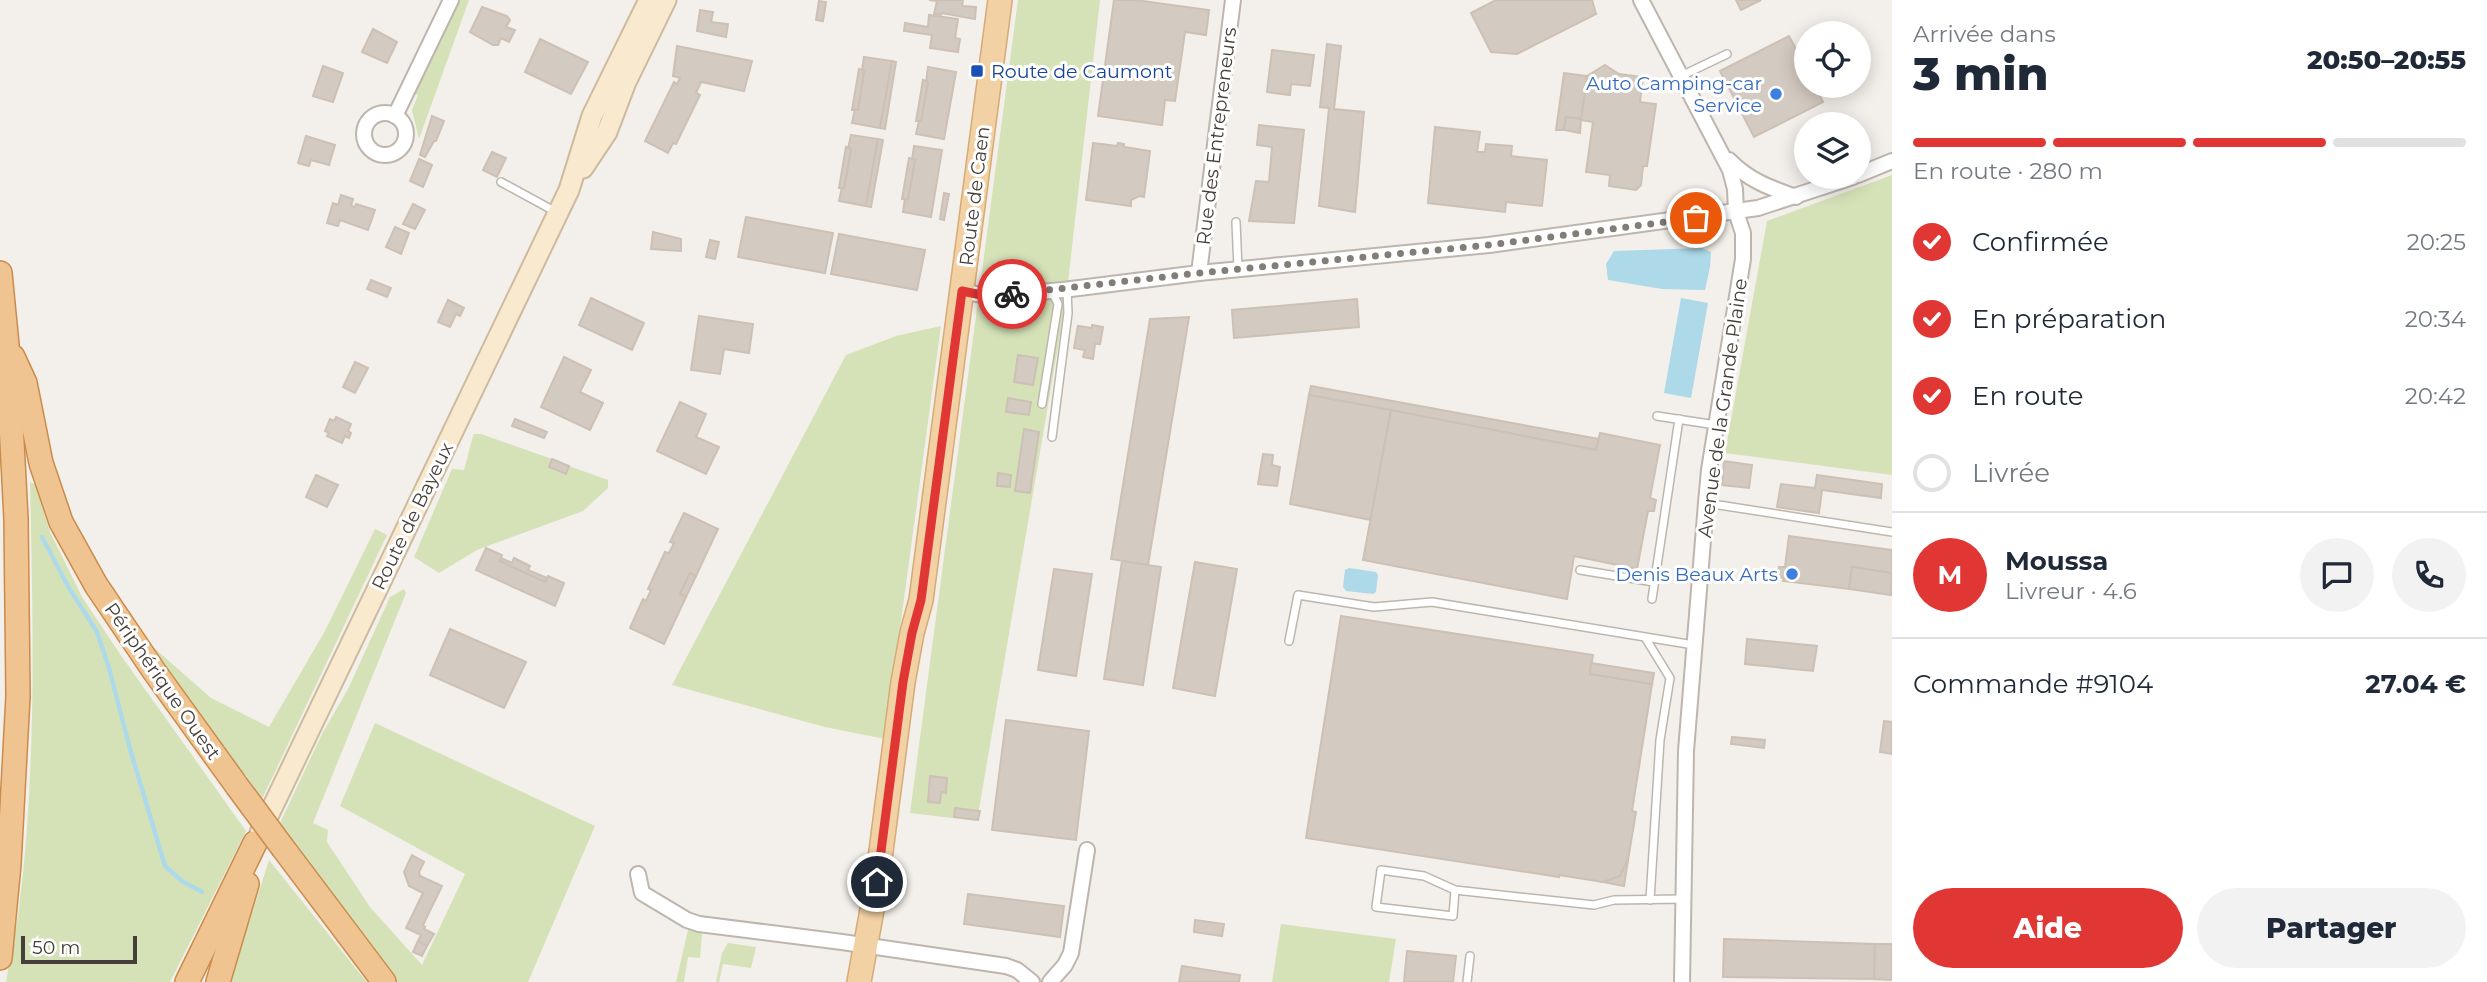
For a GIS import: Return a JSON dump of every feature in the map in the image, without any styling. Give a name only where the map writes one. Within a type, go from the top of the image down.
[{"type":"highway","points":[[0,273],[7,345],[16,519],[18,696],[9,864],[0,958]]},
{"type":"highway","name":"Périphérique Ouest","points":[[7,345],[25,383],[41,463],[61,522],[96,585],[237,786],[384,982]]},
{"type":"highway","points":[[187,982],[255,843]]},
{"type":"highway","points":[[218,982],[254,860],[255,843]]},
{"type":"main road","name":"Route de Bayeux","points":[[569,190],[592,116],[649,0]]},
{"type":"main road","name":"Route de Bayeux","points":[[255,843],[569,190],[607,132],[626,82],[666,0]]},
{"type":"main road","name":"Route de Caen","points":[[859,982],[885,923],[918,680],[923,634],[921,600],[1000,0]]},
{"type":"main road","name":"Route de Caen","points":[[873,947],[873,982]]},
{"type":"street","points":[[395,116],[451,0]]},
{"type":"street","name":"Rue des Entrepreneurs","points":[[1199,273],[1233,0]]},
{"type":"street","points":[[1641,0],[1721,152],[1743,174],[1797,197]]},
{"type":"street","name":"Avenue de la Grande Plaine","points":[[1682,982],[1686,751],[1706,503],[1744,251],[1743,233],[1736,212],[1735,189],[1721,152]]},
{"type":"street","points":[[1871,170],[1892,161]]},
{"type":"street","points":[[962,291],[986,296],[1051,291],[1199,273],[1489,245],[1736,212],[1819,189]]},
{"type":"street","points":[[1050,982],[1065,965],[1071,953],[1087,850]]},
{"type":"street","points":[[638,874],[642,893],[687,920],[699,924],[1006,966],[1017,970],[1032,982]]},
{"type":"lane","points":[[1681,76],[1727,54]]},
{"type":"lane","points":[[501,182],[558,213]]},
{"type":"lane","points":[[1236,222],[1238,269]]},
{"type":"lane","points":[[1052,437],[1068,313],[1068,289]]},
{"type":"lane","points":[[1042,404],[1058,304],[1051,291]]},
{"type":"lane","points":[[1657,416],[1716,425]]},
{"type":"lane","points":[[1652,599],[1679,419]]},
{"type":"lane","points":[[1706,503],[1892,532]]},
{"type":"lane","points":[[1580,570],[1654,582]]},
{"type":"lane","points":[[1289,641],[1298,595],[1374,607],[1432,602],[1695,645]]},
{"type":"lane","points":[[1646,639],[1670,678],[1660,740],[1650,900]]},
{"type":"lane","points":[[1455,890],[1453,916],[1376,907],[1381,870],[1424,876],[1455,890],[1594,905],[1614,900],[1684,899]]},
{"type":"lane","points":[[1467,982],[1470,956]]},
{"type":"green space","points":[[459,0],[469,0],[419,139],[412,110],[418,95],[414,93]]},
{"type":"green space","points":[[1018,0],[1100,0],[1066,300],[977,821],[910,813]]},
{"type":"green space","points":[[1892,175],[1892,475],[1725,453],[1767,221],[1854,189],[1871,189],[1871,183]]},
{"type":"green space","points":[[941,326],[885,739],[825,727],[672,685],[846,355],[896,336]]},
{"type":"green space","points":[[474,434],[481,434],[552,459],[549,467],[566,474],[569,466],[608,480],[608,488],[583,511],[477,550],[439,573],[414,557],[452,469],[464,470]]},
{"type":"green space","points":[[30,482],[35,484],[50,532],[82,597],[246,831],[170,982],[6,982],[19,908],[29,802],[32,695]]},
{"type":"green space","points":[[375,529],[387,535],[262,799],[246,775],[240,773],[153,647],[211,698],[269,727],[325,631]]},
{"type":"green space","points":[[404,589],[406,593],[313,823],[328,830],[327,842],[370,907],[422,965],[465,874],[340,806],[375,723],[595,826],[528,982],[397,982],[366,945],[280,823],[322,734],[348,689],[390,597]]},
{"type":"green space","points":[[269,860],[357,970],[367,982],[230,982]]},
{"type":"green space","points":[[1281,924],[1396,939],[1389,982],[1272,982]]},
{"type":"green space","points":[[688,930],[702,933],[700,958],[688,957],[684,982],[676,982]]},
{"type":"green space","points":[[728,943],[756,947],[751,968],[723,964],[719,982],[716,982],[722,953]]},
{"type":"water","points":[[1702,248],[1711,252],[1705,290],[1662,289],[1608,280],[1606,264],[1614,251]]},
{"type":"water","points":[[1681,298],[1708,303],[1691,398],[1664,393]]},
{"type":"water","points":[[1349,568],[1376,572],[1376,592],[1346,591],[1343,587],[1345,570]]},
{"type":"building","points":[[929,0],[963,0],[962,6],[976,7],[975,19],[934,14],[937,1]]},
{"type":"building","points":[[1114,0],[1135,0],[1209,10],[1206,35],[1185,32],[1175,101],[1165,100],[1162,125],[1098,116]]},
{"type":"building","points":[[1496,0],[1592,0],[1596,14],[1517,54],[1491,52],[1471,13]]},
{"type":"building","points":[[1736,0],[1761,0],[1741,10]]},
{"type":"building","points":[[819,1],[826,2],[823,21],[816,20]]},
{"type":"building","points":[[482,7],[507,16],[510,20],[506,27],[515,30],[509,42],[501,38],[498,45],[493,45],[470,32]]},
{"type":"building","points":[[700,10],[713,12],[711,22],[728,24],[726,37],[697,31]]},
{"type":"building","points":[[929,15],[958,19],[955,38],[960,39],[958,52],[930,48],[932,35],[904,31],[905,23],[928,27]]},
{"type":"building","points":[[373,29],[397,42],[387,63],[362,52]]},
{"type":"building","name":"Auto Camping-car Service","points":[[1789,36],[1794,45],[1794,98],[1821,98],[1823,102],[1803,112],[1794,112],[1794,117],[1754,137],[1720,71]]},
{"type":"building","points":[[540,39],[588,62],[571,94],[525,72]]},
{"type":"building","points":[[1327,44],[1341,46],[1334,109],[1364,112],[1355,212],[1319,206],[1329,108],[1320,107]]},
{"type":"building","points":[[677,46],[752,61],[744,91],[701,82],[696,93],[700,95],[676,144],[673,143],[668,153],[645,141],[674,82],[677,84],[680,78],[673,76]]},
{"type":"building","points":[[1272,50],[1314,55],[1310,86],[1291,84],[1290,95],[1267,92]]},
{"type":"building","points":[[864,57],[892,61],[880,128],[852,123],[855,109],[858,110]]},
{"type":"building","points":[[892,61],[896,62],[885,129],[880,128]]},
{"type":"building","points":[[1605,65],[1619,74],[1643,77],[1640,102],[1656,104],[1647,166],[1643,166],[1641,185],[1636,190],[1609,186],[1610,175],[1586,172],[1593,122],[1581,120],[1587,76]]},
{"type":"building","points":[[323,66],[343,73],[333,102],[313,96]]},
{"type":"building","points":[[928,67],[956,72],[944,139],[916,134],[928,82]]},
{"type":"building","points":[[859,69],[864,71],[858,110],[852,110]]},
{"type":"building","points":[[1564,73],[1587,76],[1581,119],[1566,117],[1564,130],[1556,130]]},
{"type":"building","points":[[923,80],[928,82],[921,121],[916,121]]},
{"type":"building","points":[[432,116],[444,121],[436,141],[425,157],[420,155]]},
{"type":"building","points":[[1566,117],[1581,119],[1580,133],[1564,130]]},
{"type":"building","points":[[1259,125],[1304,130],[1294,223],[1249,221],[1256,181],[1269,182],[1272,147],[1257,145]]},
{"type":"building","points":[[1435,127],[1480,132],[1477,152],[1485,152],[1486,144],[1512,146],[1511,156],[1547,160],[1542,206],[1506,202],[1505,212],[1428,203]]},
{"type":"building","points":[[851,135],[878,139],[866,206],[839,201],[842,187],[844,188]]},
{"type":"building","points":[[306,136],[335,145],[329,165],[311,160],[309,166],[298,163]]},
{"type":"building","points":[[878,139],[883,140],[871,207],[866,206]]},
{"type":"building","points":[[1093,143],[1117,146],[1118,143],[1124,144],[1124,147],[1150,151],[1144,197],[1131,200],[1131,206],[1086,200]]},
{"type":"building","points":[[914,146],[942,150],[931,217],[903,212],[915,160],[912,160]]},
{"type":"building","points":[[846,147],[851,149],[844,188],[839,188]]},
{"type":"building","points":[[492,152],[506,158],[497,177],[483,170]]},
{"type":"building","points":[[909,158],[915,160],[908,199],[902,199]]},
{"type":"building","points":[[419,159],[432,165],[423,187],[410,181]]},
{"type":"building","points":[[944,193],[949,194],[944,220],[940,219]]},
{"type":"building","points":[[341,195],[353,199],[351,206],[355,207],[356,204],[375,210],[368,230],[340,220],[338,226],[327,223],[333,203],[338,205]]},
{"type":"building","points":[[413,204],[425,210],[415,229],[403,224]]},
{"type":"building","points":[[746,217],[833,233],[825,273],[738,257]]},
{"type":"building","points":[[395,227],[409,233],[401,254],[386,247]]},
{"type":"building","points":[[653,232],[681,239],[681,251],[651,249]]},
{"type":"building","points":[[839,234],[925,250],[917,290],[831,274]]},
{"type":"building","points":[[710,240],[719,242],[715,259],[706,257]]},
{"type":"building","points":[[371,280],[391,288],[387,297],[367,289]]},
{"type":"building","points":[[591,298],[644,323],[632,350],[579,325]]},
{"type":"building","points":[[1357,299],[1359,327],[1234,338],[1232,310]]},
{"type":"building","points":[[448,300],[464,308],[460,316],[456,314],[450,327],[438,322]]},
{"type":"building","points":[[699,316],[753,324],[749,353],[724,349],[720,374],[691,370]]},
{"type":"building","points":[[1189,317],[1148,565],[1111,559],[1150,319]]},
{"type":"building","points":[[1092,325],[1103,327],[1100,344],[1095,344],[1093,359],[1083,357],[1085,350],[1074,348],[1078,326],[1092,328]]},
{"type":"building","points":[[1018,355],[1038,358],[1033,385],[1014,382]]},
{"type":"building","points":[[564,357],[591,370],[580,392],[603,403],[590,430],[541,407]]},
{"type":"building","points":[[355,362],[368,368],[355,393],[343,387]]},
{"type":"building","points":[[1311,386],[1599,439],[1596,450],[1309,395]]},
{"type":"building","points":[[1309,395],[1391,410],[1371,520],[1290,504]]},
{"type":"building","points":[[1008,398],[1031,402],[1029,415],[1006,412]]},
{"type":"building","points":[[680,402],[706,414],[696,437],[719,447],[706,474],[657,451]]},
{"type":"building","points":[[1391,410],[1596,450],[1600,433],[1660,445],[1650,498],[1656,500],[1654,511],[1648,511],[1637,569],[1574,556],[1567,599],[1363,560]]},
{"type":"building","points":[[336,417],[351,424],[349,438],[345,436],[342,443],[327,436],[329,433],[325,431],[330,419],[334,421]]},
{"type":"building","points":[[515,419],[547,432],[544,438],[512,426]]},
{"type":"building","points":[[1024,429],[1039,432],[1030,493],[1015,491]]},
{"type":"building","points":[[1263,454],[1273,455],[1272,465],[1280,467],[1277,486],[1258,484]]},
{"type":"building","points":[[552,459],[569,466],[566,474],[549,467]]},
{"type":"building","points":[[1724,461],[1752,465],[1749,488],[1722,485]]},
{"type":"building","points":[[998,473],[1011,475],[1010,487],[997,486]]},
{"type":"building","points":[[316,475],[338,485],[327,507],[306,497]]},
{"type":"building","points":[[1817,475],[1882,484],[1881,498],[1822,490],[1819,513],[1777,507],[1781,484],[1815,488]]},
{"type":"building","points":[[684,513],[718,529],[696,576],[690,573],[680,594],[686,597],[664,644],[630,628],[643,599],[646,601],[651,590],[648,589],[665,552],[669,553],[674,543],[670,542]]},
{"type":"building","points":[[1789,536],[1892,550],[1892,573],[1852,567],[1849,589],[1783,581],[1784,578],[1777,577],[1779,567],[1785,567]]},
{"type":"building","points":[[486,548],[502,555],[500,561],[545,582],[548,576],[564,583],[555,606],[476,570]]},
{"type":"building","points":[[501,558],[512,563],[514,558],[530,566],[528,570],[547,578],[545,582],[500,561]]},
{"type":"building","points":[[1122,561],[1161,567],[1143,685],[1104,679]]},
{"type":"building","points":[[1195,562],[1237,569],[1215,696],[1173,688]]},
{"type":"building","points":[[1852,567],[1892,573],[1891,595],[1849,589]]},
{"type":"building","points":[[1054,569],[1092,574],[1076,676],[1038,670]]},
{"type":"building","points":[[690,573],[696,576],[686,597],[680,594]]},
{"type":"building","points":[[1341,616],[1593,655],[1590,674],[1652,684],[1632,811],[1636,812],[1628,860],[1620,876],[1603,882],[1559,877],[1306,838]]},
{"type":"building","points":[[450,629],[526,662],[504,708],[430,675]]},
{"type":"building","points":[[1747,639],[1817,646],[1813,671],[1745,664]]},
{"type":"building","points":[[1591,663],[1654,673],[1652,684],[1590,674]]},
{"type":"building","points":[[1006,720],[1089,731],[1076,840],[992,830]]},
{"type":"building","points":[[1884,721],[1892,722],[1892,754],[1880,752]]},
{"type":"building","points":[[1732,737],[1765,740],[1764,748],[1731,744]]},
{"type":"building","points":[[930,776],[947,778],[946,793],[941,792],[940,803],[928,802]]},
{"type":"building","points":[[955,808],[980,811],[978,820],[954,817]]},
{"type":"building","points":[[412,855],[424,862],[420,876],[442,886],[423,925],[424,929],[434,934],[427,946],[418,941],[421,935],[406,928],[423,893],[409,886],[404,872]]},
{"type":"building","points":[[1628,860],[1624,886],[1603,882],[1620,876]]},
{"type":"building","points":[[968,894],[1064,906],[1060,937],[964,924]]},
{"type":"building","points":[[1195,920],[1224,924],[1222,936],[1194,932]]},
{"type":"building","points":[[1724,939],[1875,944],[1874,979],[1723,977]]},
{"type":"building","points":[[418,941],[427,946],[422,956],[413,952]]},
{"type":"building","points":[[1875,944],[1892,944],[1892,980],[1874,979]]},
{"type":"building","points":[[1407,951],[1456,956],[1453,982],[1404,982]]},
{"type":"building","points":[[1182,966],[1240,975],[1239,982],[1179,982]]},
{"type":"waterway","points":[[42,537],[69,588],[97,632],[165,866],[182,881],[202,892]]},
{"type":"way so far","points":[[1012,294],[1489,245],[1696,218]]},
{"type":"place","name":"Route de Caumont","points":[[977,71]]},
{"type":"place","name":"Auto Camping-car Service","points":[[1776,94]]},
{"type":"place","name":"Denis Beaux Arts","points":[[1792,574]]},
{"type":"route","points":[[877,882],[903,682],[921,600],[962,291],[986,296],[1012,294]]}]
